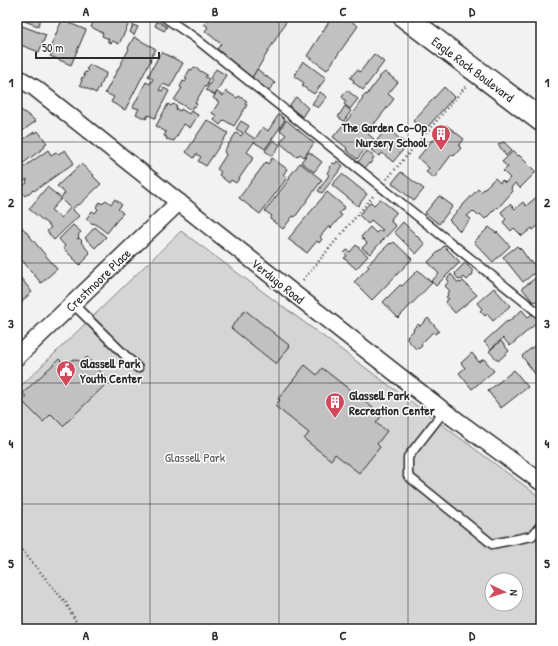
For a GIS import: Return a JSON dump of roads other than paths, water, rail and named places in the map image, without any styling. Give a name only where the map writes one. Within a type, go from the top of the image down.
[{"type":"main road","name":"Eagle Rock Boulevard","points":[[405,17],[541,120]]},
{"type":"street","name":"Verdugo Road","points":[[17,77],[35,88],[444,411],[541,482]]},
{"type":"street","name":"Crestmoore Place","points":[[17,357],[179,202]]},
{"type":"lane","points":[[164,17],[195,38],[541,316]]},
{"type":"lane","points":[[73,304],[138,368]]},
{"type":"lane","points":[[444,411],[408,457],[408,476],[492,544],[532,536],[541,525]]},
{"type":"place","name":"The Garden Co-Op Nursery School","points":[[441,151]]},
{"type":"place","name":"Glassell Park Youth Center","points":[[66,387]]},
{"type":"place","name":"Glassell Park Recreation Center","points":[[335,419]]},
{"type":"park label","name":"Glassell Park","points":[[195,457]]}]
